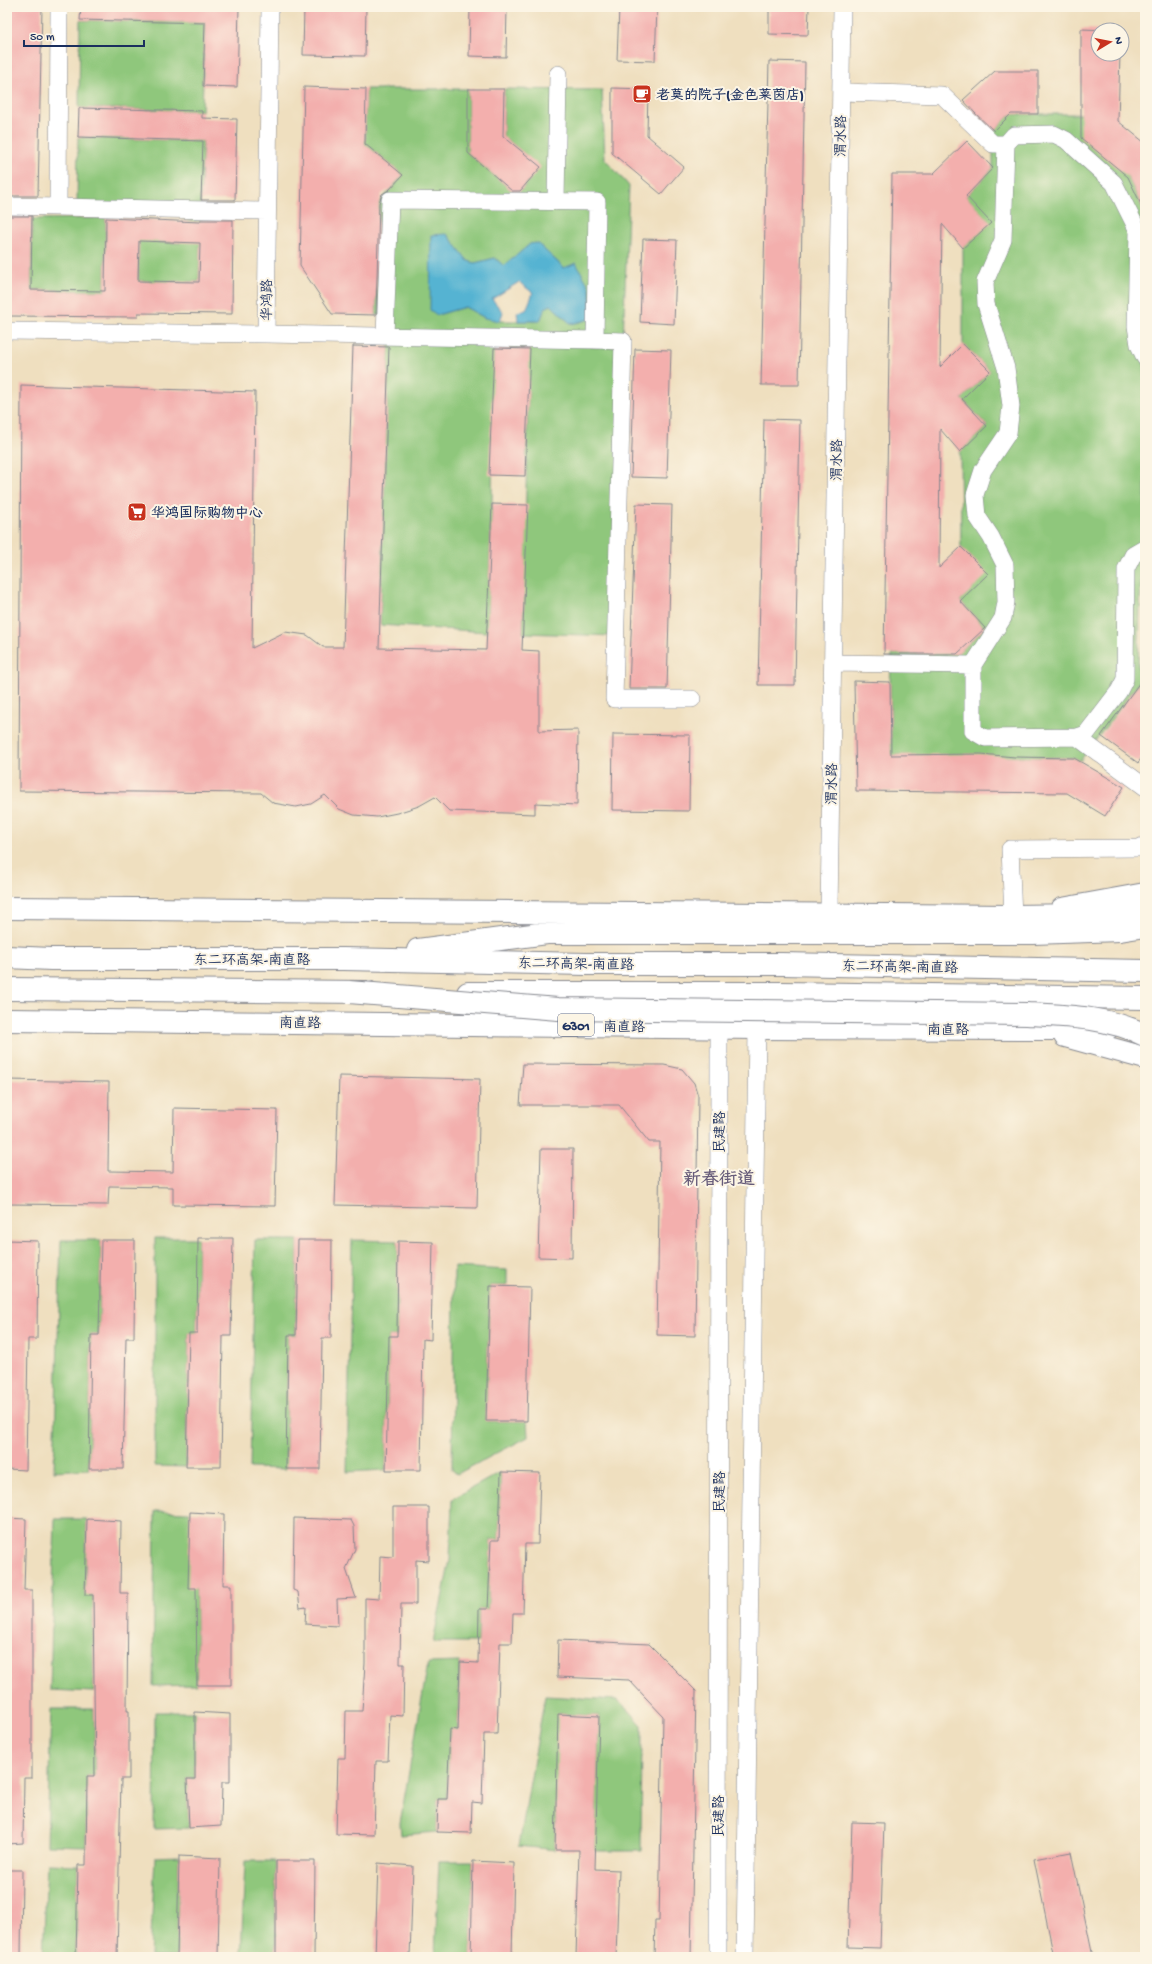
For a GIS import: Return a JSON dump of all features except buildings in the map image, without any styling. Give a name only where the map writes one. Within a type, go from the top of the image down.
[{"type":"main road","points":[[1014,916],[1145,894]]},
{"type":"main road","points":[[7,908],[1014,916],[1145,914]]},
{"type":"main road","points":[[343,959],[547,933],[1033,933],[1120,930],[1145,926]]},
{"type":"main road","name":"东二环高架-南直路","points":[[7,957],[52,959],[343,959],[586,964],[790,964],[1145,971]]},
{"type":"main road","name":"东二环高架-南直路","points":[[7,989],[349,992],[782,993],[1145,998]]},
{"type":"main road","points":[[349,992],[558,1009],[1027,1014],[1088,1017],[1130,1028],[1145,1035]]},
{"type":"main road","name":"南直路","points":[[7,1020],[757,1028],[1043,1029],[1145,1027]]},
{"type":"main road","points":[[1043,1029],[1145,1058]]},
{"type":"street","points":[[58,207],[59,7]]},
{"type":"street","name":"华鸿路","points":[[7,331],[266,334],[270,7]]},
{"type":"street","name":"渭水路","points":[[828,914],[842,7]]},
{"type":"street","points":[[556,202],[558,74]]},
{"type":"street","points":[[841,92],[942,95],[993,144],[1006,144]]},
{"type":"street","points":[[1145,358],[1139,345],[1136,326],[1138,231],[1114,183],[1066,140],[1054,134],[1014,135],[1006,144],[1003,240],[985,282],[986,304],[1006,368],[1011,406],[1008,433],[983,470],[975,495],[977,516],[991,537],[1005,565],[1006,602],[1003,618],[973,665],[973,731],[985,738],[1077,737],[1086,734],[1119,691],[1125,679],[1126,569],[1133,555],[1145,548]]},
{"type":"street","points":[[385,335],[390,200],[597,202],[595,340]]},
{"type":"street","points":[[7,206],[267,211]]},
{"type":"street","points":[[266,334],[385,335],[623,341],[614,698],[692,699]]},
{"type":"street","points":[[833,663],[973,665]]},
{"type":"street","points":[[1077,737],[1145,787]]},
{"type":"street","points":[[1014,916],[1010,849],[1138,848],[1145,845]]},
{"type":"street","name":"民建路","points":[[718,1957],[719,1027]]},
{"type":"street","name":"民建路","points":[[745,1957],[757,1028]]},
{"type":"green space","points":[[80,20],[205,23],[202,111],[79,108]]},
{"type":"green space","points":[[366,89],[468,89],[468,153],[517,195],[540,167],[503,136],[504,89],[602,90],[605,159],[629,186],[623,341],[595,340],[590,288],[564,268],[537,243],[530,244],[504,266],[495,258],[475,263],[468,261],[447,234],[437,315],[465,307],[485,318],[500,321],[540,321],[545,308],[551,305],[571,324],[590,319],[591,347],[623,347],[615,636],[523,633],[529,348],[494,347],[492,504],[487,632],[380,625],[389,347],[385,335],[386,315],[376,315],[379,203],[403,175],[365,144]]},
{"type":"green space","points":[[1011,114],[1081,114],[1128,177],[1145,213],[1145,574],[1141,574],[1138,668],[1145,673],[1145,675],[1080,761],[1074,758],[891,755],[890,682],[892,654],[957,654],[985,628],[960,601],[987,574],[961,547],[960,452],[987,426],[962,399],[990,371],[963,344],[963,248],[990,223],[966,196],[993,168],[993,132]]},
{"type":"green space","points":[[78,137],[203,141],[200,209],[77,207]]},
{"type":"green space","points":[[106,218],[105,291],[31,290],[32,219]]},
{"type":"green space","points":[[139,219],[158,221],[158,242],[180,243],[181,221],[201,219],[199,282],[138,281]]},
{"type":"green space","points":[[155,1238],[198,1238],[197,1333],[189,1333],[186,1467],[155,1466]]},
{"type":"green space","points":[[61,1240],[101,1240],[99,1335],[91,1335],[89,1469],[54,1471]]},
{"type":"green space","points":[[255,1240],[298,1240],[296,1335],[288,1335],[286,1469],[250,1468]]},
{"type":"green space","points":[[352,1240],[398,1241],[397,1336],[389,1336],[386,1470],[347,1472]]},
{"type":"green space","points":[[454,1267],[507,1270],[507,1286],[490,1286],[486,1421],[527,1421],[528,1437],[457,1474],[452,1470]]},
{"type":"green space","points":[[501,1472],[499,1540],[491,1540],[488,1609],[479,1609],[478,1642],[433,1642],[450,1560],[452,1499]]},
{"type":"green space","points":[[155,1511],[190,1512],[196,1588],[197,1685],[153,1686]]},
{"type":"green space","points":[[55,1519],[87,1519],[85,1594],[93,1595],[94,1692],[50,1690]]},
{"type":"green space","points":[[460,1662],[458,1730],[450,1730],[447,1799],[438,1799],[437,1832],[401,1835],[400,1823],[428,1663]]},
{"type":"green space","points":[[545,1696],[618,1700],[642,1725],[641,1851],[595,1851],[599,1716],[559,1714],[555,1850],[519,1846]]},
{"type":"green space","points":[[51,1709],[94,1709],[95,1776],[87,1776],[86,1846],[47,1845]]},
{"type":"green space","points":[[155,1712],[195,1712],[195,1779],[187,1779],[189,1828],[154,1829]]},
{"type":"green space","points":[[179,1856],[177,1957],[150,1957],[155,1857]]},
{"type":"green space","points":[[245,1861],[276,1861],[276,1957],[241,1957]]},
{"type":"green space","points":[[439,1861],[473,1861],[471,1957],[435,1957]]},
{"type":"green space","points":[[47,1864],[78,1865],[76,1957],[43,1957]]},
{"type":"water","points":[[447,234],[468,261],[475,263],[495,258],[504,266],[530,244],[537,243],[564,268],[576,263],[590,288],[590,319],[571,324],[551,305],[545,308],[540,321],[518,321],[517,312],[526,310],[533,293],[519,282],[492,299],[503,312],[500,321],[485,318],[465,307],[437,315],[430,310],[431,235]]},
{"type":"place","name":"老莫的院子(金色莱茵店)","points":[[642,94]]},
{"type":"place","name":"华鸿国际购物中心","points":[[137,512]]},
{"type":"district","name":"新春街道","points":[[719,1178]]}]
